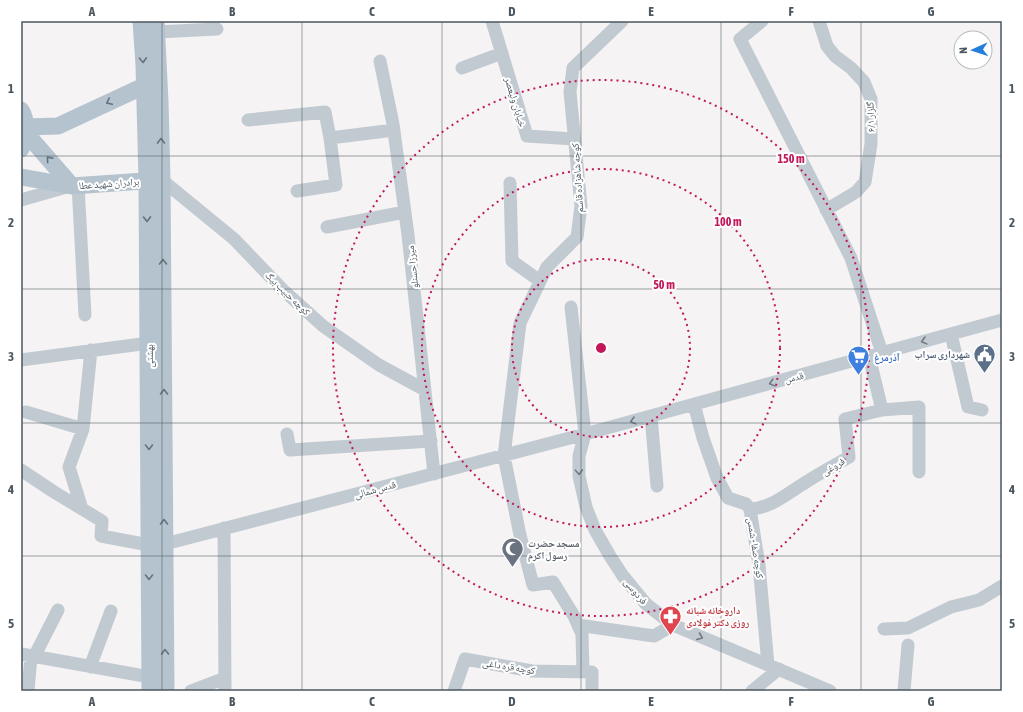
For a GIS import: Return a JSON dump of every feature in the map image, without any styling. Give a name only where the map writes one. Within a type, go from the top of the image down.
[{"type":"main road","name":"بهشتی","points":[[141,21],[152,85]]},
{"type":"main road","name":"بهشتی","points":[[150,684],[157,545],[155,180],[152,85],[156,27]]},
{"type":"main road","points":[[26,130],[58,126],[152,85]]},
{"type":"main road","points":[[21,110],[26,130],[21,149]]},
{"type":"main road","points":[[26,130],[75,186]]},
{"type":"main road","name":"برادران شهید عطا","points":[[21,176],[75,186],[155,180]]},
{"type":"main road","name":"بهشتی","points":[[155,180],[149,343],[157,545],[166,691]]},
{"type":"street","name":"خیابان ولیعصر","points":[[492,21],[526,136],[574,139]]},
{"type":"street","name":"کوچه شاهزاده قاسم","points":[[578,625],[553,582],[533,585],[520,535],[504,456],[520,323],[546,267],[577,237],[581,206],[570,92],[574,68],[622,21]]},
{"type":"street","points":[[762,21],[740,39],[850,258],[875,355],[882,410]]},
{"type":"street","name":"گلزار ۶/۱","points":[[819,21],[827,46],[835,56],[851,68],[864,82],[871,99],[871,144],[865,182],[856,192],[826,210]]},
{"type":"street","points":[[156,27],[217,29]]},
{"type":"street","points":[[462,68],[502,53]]},
{"type":"street","name":"میرزا حسنلو","points":[[380,61],[394,130],[405,212],[434,474]]},
{"type":"street","points":[[248,120],[325,112],[336,185],[297,191]]},
{"type":"street","points":[[330,138],[394,130]]},
{"type":"street","name":"کوچه حبیب بیگ","points":[[155,180],[234,239],[283,290],[323,326],[379,365],[425,390]]},
{"type":"street","points":[[510,183],[512,261],[540,281]]},
{"type":"street","points":[[21,200],[75,186],[85,315]]},
{"type":"street","points":[[327,227],[405,212]]},
{"type":"street","points":[[571,307],[586,434]]},
{"type":"street","name":"قدس","points":[[586,434],[1002,320]]},
{"type":"street","points":[[951,334],[968,407],[982,410]]},
{"type":"street","points":[[21,360],[149,343]]},
{"type":"street","points":[[82,509],[69,467],[83,430],[91,350]]},
{"type":"street","name":"کوچه صفا - شمس","points":[[694,404],[703,438],[717,478],[728,498],[746,504],[750,509],[774,667]]},
{"type":"street","name":"فروغی","points":[[750,509],[761,509],[784,497],[802,484],[849,457],[845,419],[882,410],[919,407],[919,472]]},
{"type":"street","points":[[26,412],[83,430]]},
{"type":"street","points":[[651,416],[657,486]]},
{"type":"street","points":[[286,434],[290,450],[431,440]]},
{"type":"street","name":"قدس شمالی","points":[[157,545],[586,434]]},
{"type":"street","name":"فردوسی","points":[[586,434],[579,456],[579,476],[586,507],[595,530],[619,569],[646,604],[673,625],[830,691]]},
{"type":"street","points":[[21,470],[102,521],[102,536],[157,545]]},
{"type":"street","points":[[191,691],[225,684],[224,528]]},
{"type":"street","points":[[884,629],[908,628],[951,607],[978,600],[1002,586]]},
{"type":"street","points":[[28,691],[29,656],[58,610]]},
{"type":"street","points":[[90,667],[111,611]]},
{"type":"street","points":[[578,625],[654,636],[673,625]]},
{"type":"street","points":[[578,625],[582,634],[583,672],[592,672],[592,691]]},
{"type":"street","points":[[904,691],[908,645]]},
{"type":"street","points":[[29,656],[90,667],[150,684]]},
{"type":"street","name":"کوچه قره داغی","points":[[454,691],[465,659],[532,671],[583,672]]},
{"type":"street","points":[[752,691],[774,667]]},
{"type":"place","name":"شهرداری سراب","points":[[985,374]]},
{"type":"place","name":"آذرمرغ","points":[[858,376]]},
{"type":"place","name":"مسجد حضرت رسول اکرم","points":[[513,568]]},
{"type":"place","name":"داروخانه شبانه روزی دکتر فولادی","points":[[670,636]]}]
